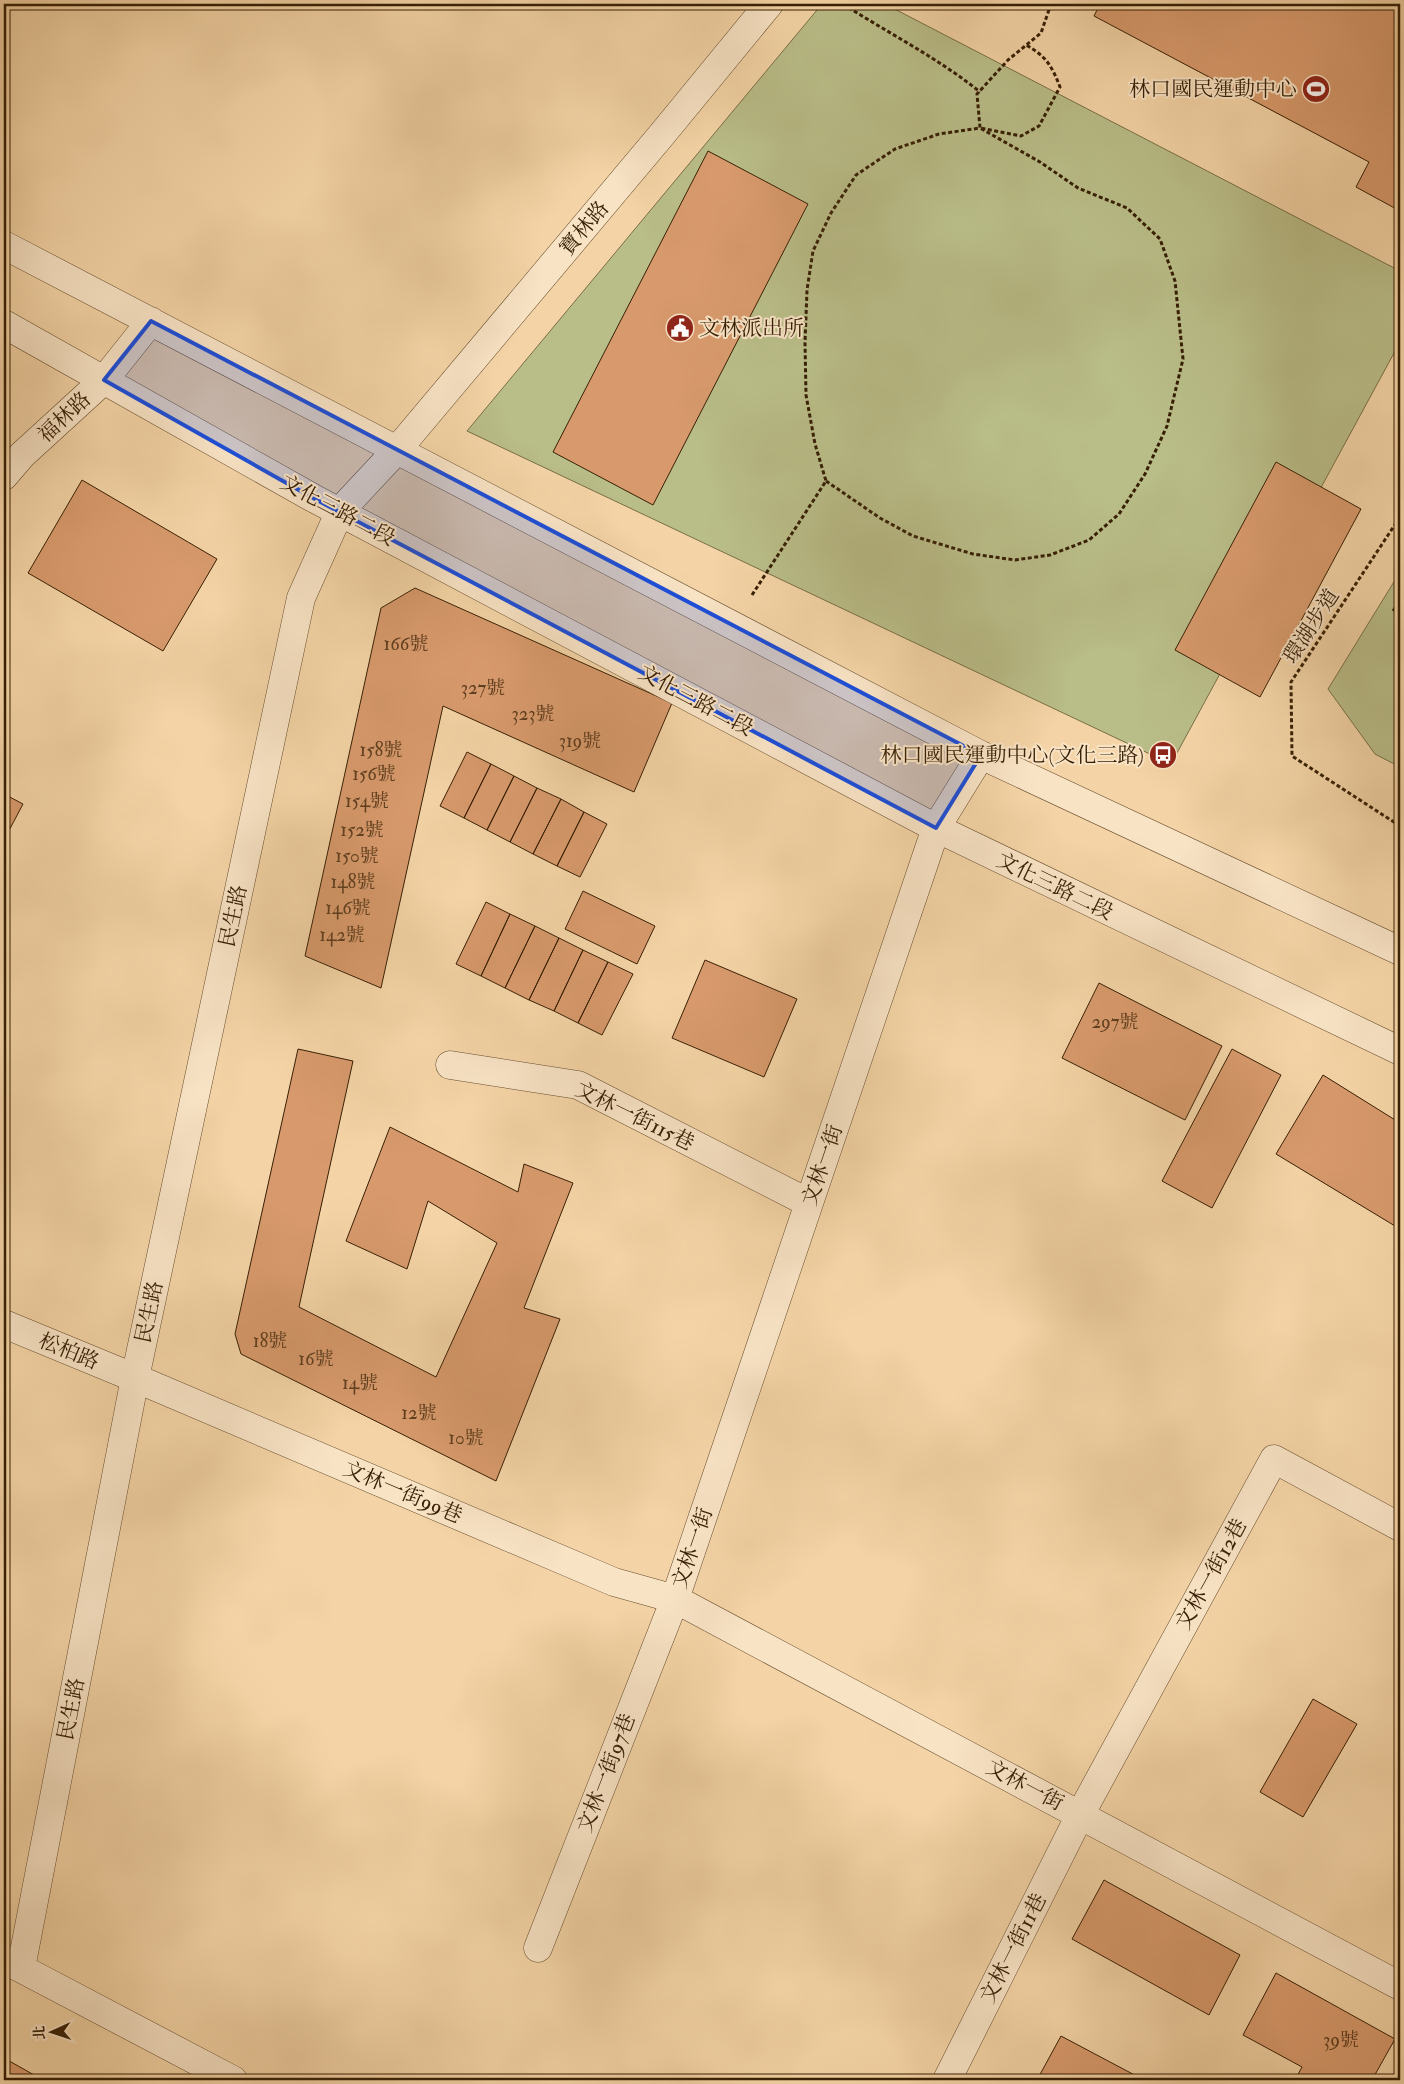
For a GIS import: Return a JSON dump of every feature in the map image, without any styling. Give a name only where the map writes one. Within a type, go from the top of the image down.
[{"type":"street","name":"寶林路","points":[[397,450],[769,4]]},
{"type":"street","points":[[4,245],[981,755],[1400,951]]},
{"type":"street","name":"福林路","points":[[4,476],[22,455],[104,380],[151,321]]},
{"type":"street","name":"文化三路二段","points":[[4,324],[313,498],[936,828],[1400,1051]]},
{"type":"street","name":"民生路","points":[[234,2080],[12,1964],[301,598],[340,511],[397,450]]},
{"type":"street","name":"文林一街","points":[[981,755],[936,828],[675,1598],[1400,1986]]},
{"type":"street","name":"文林一街115巷","points":[[450,1065],[578,1085],[809,1203]]},
{"type":"street","name":"松柏路","points":[[4,1324],[135,1378]]},
{"type":"street","name":"文林一街99巷","points":[[135,1378],[614,1582],[675,1598]]},
{"type":"street","name":"文林一街12巷","points":[[1080,1815],[1274,1459],[1400,1528]]},
{"type":"street","name":"文林一街97巷","points":[[538,1948],[675,1598]]},
{"type":"street","name":"文林一街11巷","points":[[947,2080],[1080,1815]]},
{"type":"path","points":[[843,4],[959,75],[980,92]]},
{"type":"path","points":[[980,128],[977,94],[1008,60],[1041,32],[1051,4]]},
{"type":"path","points":[[980,128],[1040,162],[1078,188],[1127,208],[1160,239],[1175,281],[1183,359],[1167,426],[1145,474],[1120,514],[1090,540],[1050,555],[1015,560],[974,554],[913,536],[880,518],[826,481],[815,444],[806,395],[805,343],[807,290],[814,251],[832,213],[856,175],[895,149],[939,134],[980,128],[1021,136],[1039,126],[1060,87],[1054,71],[1041,54],[1026,46]]},
{"type":"path","points":[[732,625],[826,481]]},
{"type":"path","name":"環湖步道","points":[[1400,517],[1291,682],[1292,756],[1400,826]]},
{"type":"path","points":[[1393,611],[1400,601]]},
{"type":"highlighted area","points":[[151,321],[981,755],[936,828],[313,498],[104,380]]},
{"type":"green space","points":[[822,4],[885,4],[1400,271],[1400,342],[1171,764],[467,431]]},
{"type":"green space","points":[[1400,572],[1400,767],[1375,754],[1328,689]]},
{"type":"building","name":"林口國民運動中心","points":[[1100,4],[1400,4],[1400,211],[1356,187],[1369,162],[1094,16]]},
{"type":"building","name":"文林派出所","points":[[708,151],[808,204],[653,505],[553,452]]},
{"type":"building","points":[[1276,462],[1361,509],[1260,697],[1175,650]]},
{"type":"building","points":[[82,480],[217,559],[163,651],[28,573]]},
{"type":"building","points":[[415,588],[672,703],[634,792],[443,706],[381,988],[305,956],[381,608]]},
{"type":"building","points":[[467,752],[491,764],[464,818],[440,806]]},
{"type":"building","points":[[491,764],[514,776],[487,830],[464,818]]},
{"type":"building","points":[[514,776],[537,788],[510,842],[487,830]]},
{"type":"building","points":[[537,788],[561,799],[533,854],[510,842]]},
{"type":"building","points":[[4,794],[23,804],[4,840]]},
{"type":"building","points":[[561,799],[584,812],[557,866],[533,854]]},
{"type":"building","points":[[584,812],[607,824],[580,877],[557,866]]},
{"type":"building","points":[[583,891],[655,926],[637,964],[565,929]]},
{"type":"building","points":[[486,902],[510,914],[481,976],[456,964]]},
{"type":"building","points":[[510,914],[535,926],[505,988],[481,976]]},
{"type":"building","points":[[535,926],[559,938],[529,1000],[505,988]]},
{"type":"building","points":[[559,938],[583,950],[554,1011],[529,1000]]},
{"type":"building","points":[[583,950],[608,962],[578,1023],[554,1011]]},
{"type":"building","points":[[705,960],[797,999],[764,1077],[672,1038]]},
{"type":"building","points":[[608,962],[633,974],[602,1035],[578,1023]]},
{"type":"building","points":[[1099,983],[1222,1046],[1185,1120],[1062,1058]]},
{"type":"building","points":[[298,1049],[353,1061],[299,1307],[436,1377],[497,1243],[428,1201],[407,1269],[346,1241],[390,1127],[518,1192],[524,1164],[573,1183],[524,1308],[560,1319],[496,1481],[241,1354],[235,1334]]},
{"type":"building","points":[[1232,1049],[1281,1075],[1212,1208],[1162,1181]]},
{"type":"building","points":[[1323,1075],[1400,1123],[1400,1229],[1276,1154]]},
{"type":"building","points":[[1313,1699],[1357,1724],[1303,1817],[1260,1792]]},
{"type":"building","points":[[1104,1880],[1240,1955],[1209,2015],[1072,1939]]},
{"type":"building","points":[[1276,1973],[1395,2039],[1372,2080],[1295,2080],[1302,2067],[1243,2035]]},
{"type":"building","points":[[1061,2036],[1144,2080],[1037,2080]]},
{"type":"building","points":[[4,2058],[43,2080],[4,2080]]},
{"type":"place","name":"林口國民運動中心","points":[[1316,89]]},
{"type":"place","name":"文林派出所","points":[[680,328]]},
{"type":"place","name":"林口國民運動中心(文化三路)","points":[[1163,755]]}]
